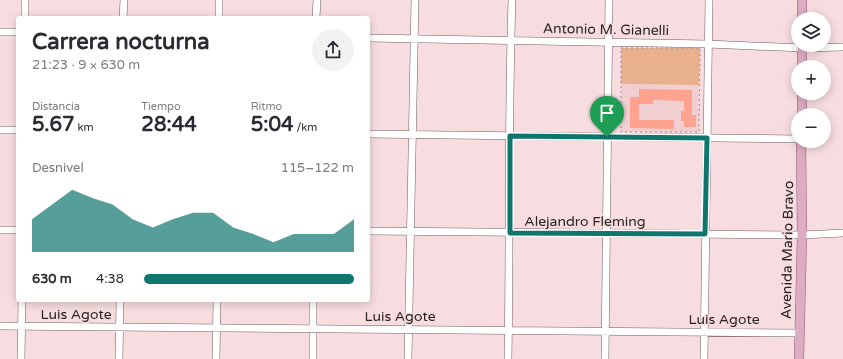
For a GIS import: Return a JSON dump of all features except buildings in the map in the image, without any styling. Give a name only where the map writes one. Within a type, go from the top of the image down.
[{"type":"main road","points":[[802,0],[802,12]]},
{"type":"main road","name":"Avenida Mario Bravo","points":[[799,359],[802,235],[801,148]]},
{"type":"street","points":[[25,0],[25,16]]},
{"type":"street","points":[[123,16],[124,0]]},
{"type":"street","points":[[219,16],[220,0]]},
{"type":"street","points":[[316,16],[317,0]]},
{"type":"street","points":[[408,359],[415,0]]},
{"type":"street","points":[[508,359],[512,0]]},
{"type":"street","points":[[605,359],[609,0]]},
{"type":"street","points":[[704,359],[709,0]]},
{"type":"street","points":[[0,32],[16,32]]},
{"type":"street","name":"Antonio M. Gianelli","points":[[370,38],[791,46]]},
{"type":"street","name":"Antonio M. Gianelli","points":[[831,47],[843,47]]},
{"type":"street","points":[[0,130],[16,130]]},
{"type":"street","points":[[370,134],[791,139]]},
{"type":"street","points":[[0,230],[16,230]]},
{"type":"street","name":"Alejandro Fleming","points":[[370,231],[802,235],[843,233]]},
{"type":"street","points":[[21,359],[22,302]]},
{"type":"street","points":[[119,359],[120,302]]},
{"type":"street","points":[[216,359],[217,302]]},
{"type":"street","points":[[313,359],[314,302]]},
{"type":"street","name":"Luis Agote","points":[[0,326],[799,332]]},
{"type":"path","points":[[621,48],[700,48],[699,132],[620,132],[621,48]]},
{"type":"shaded area","points":[[621,48],[700,48],[699,85],[621,84]]},
{"type":"shaded area","points":[[621,84],[699,85],[699,132],[621,132]]},
{"type":"route","points":[[510,136],[607,137],[707,138],[705,234],[510,233],[510,136]]}]
